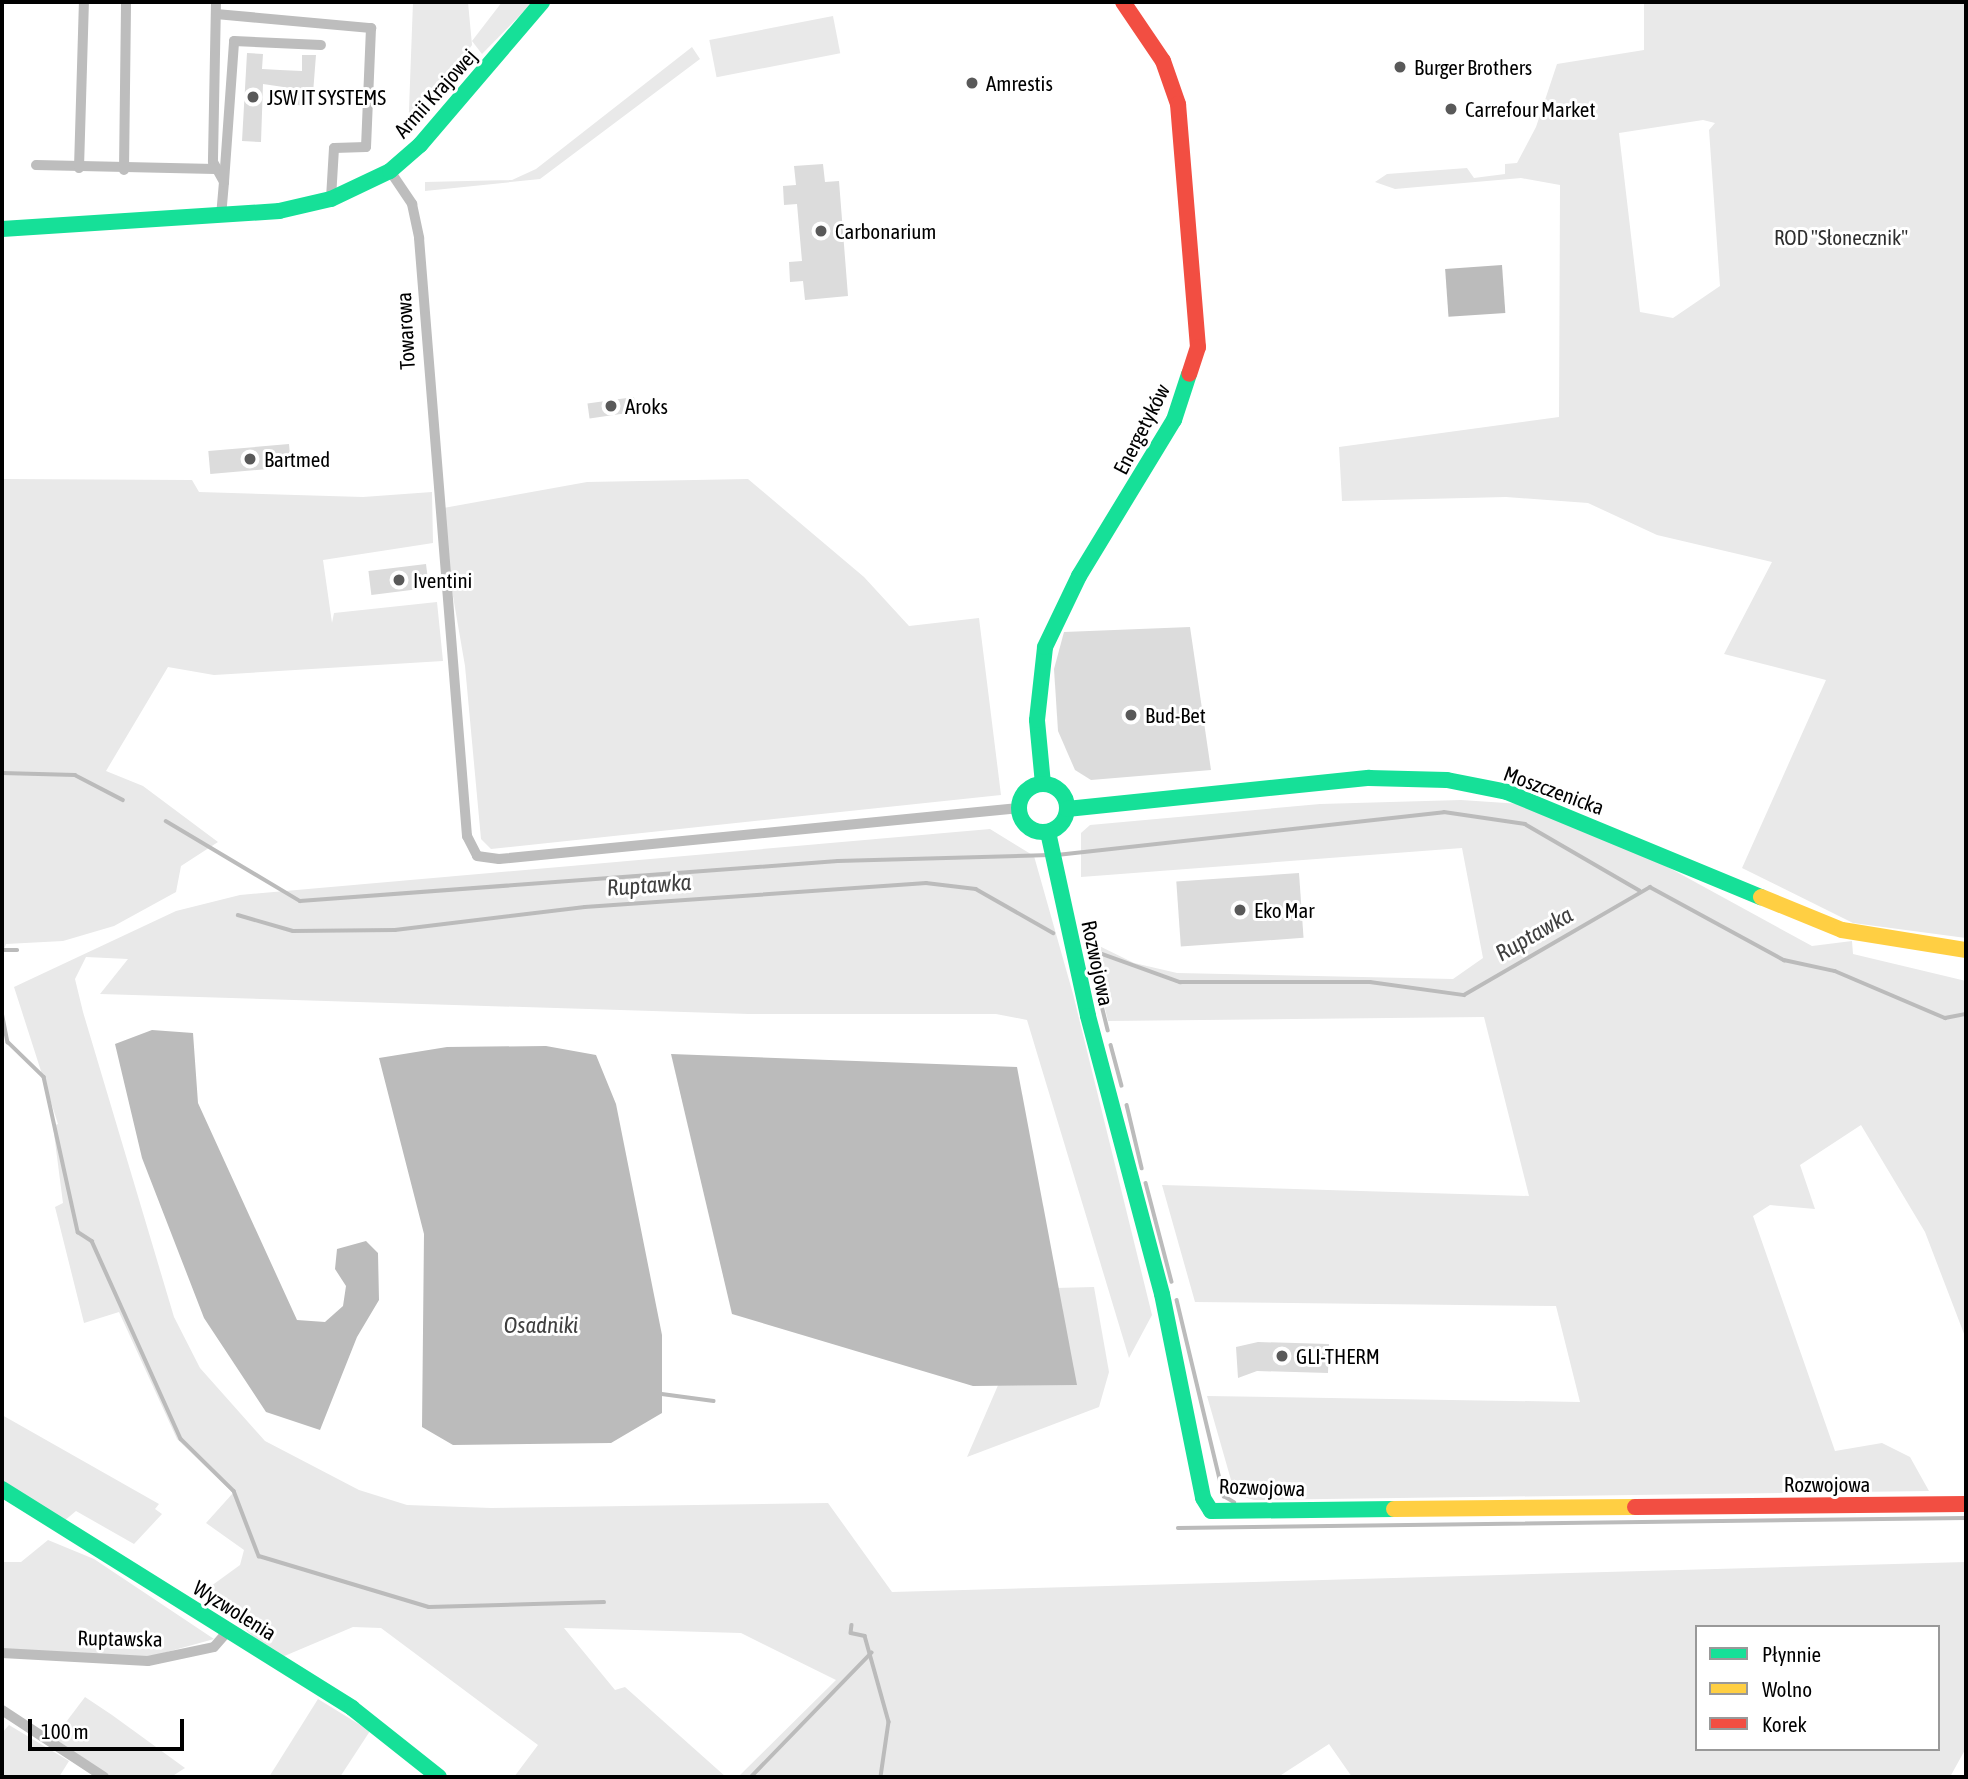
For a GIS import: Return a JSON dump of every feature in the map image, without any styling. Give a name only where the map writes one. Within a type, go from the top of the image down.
[{"type":"street","points":[[79,168],[84,2]]},
{"type":"street","points":[[124,170],[126,2]]},
{"type":"street","points":[[216,2],[215,169],[224,182]]},
{"type":"street","name":"Armii Krajowej","points":[[2,229],[221,216],[331,199],[390,171],[438,128],[542,2]]},
{"type":"street","name":"Energetyków","points":[[1043,784],[1037,720],[1045,647],[1079,576],[1174,420],[1198,347],[1192,211],[1178,104],[1163,61],[1123,2]]},
{"type":"street","points":[[216,14],[371,28],[366,147],[334,148],[331,199]]},
{"type":"street","points":[[221,216],[234,41],[321,45]]},
{"type":"street","points":[[36,165],[124,170],[215,169]]},
{"type":"street","name":"Towarowa","points":[[390,171],[417,222],[468,843],[477,856],[499,859],[1019,808]]},
{"type":"street","name":"Moszczenicka","points":[[1067,808],[1369,778],[1447,780],[1520,797],[1842,930],[1966,950]]},
{"type":"street","points":[[1043,784],[1062,794],[1067,808],[1050,839],[1028,827],[1019,808],[1029,789],[1043,784]]},
{"type":"street","name":"Rozwojowa","points":[[1050,839],[1211,1511],[1966,1504]]},
{"type":"street","name":"Wyzwolenia","points":[[2,1489],[352,1708],[439,1777]]},
{"type":"street","name":"Ruptawska","points":[[2,1653],[148,1661],[214,1647],[228,1631]]},
{"type":"street","points":[[2,1710],[104,1777]]},
{"type":"green space","points":[[413,2],[468,2],[472,45],[408,136]]},
{"type":"green space","points":[[502,2],[533,2],[482,54],[472,41]]},
{"type":"green space","name":"ROD \"Słonecznik\"","points":[[1644,2],[1966,2],[1966,938],[1853,923],[1742,868],[1826,680],[1724,654],[1772,562],[1657,535],[1588,503],[1506,497],[1342,501],[1339,447],[1559,417],[1560,185],[1521,178],[1395,189],[1375,182],[1387,174],[1467,168],[1474,178],[1505,174],[1505,164],[1517,163],[1536,127],[1557,64],[1644,50]],"holes":[[[1703,120],[1715,123],[1709,130],[1720,286],[1673,318],[1640,312],[1619,133]]]},
{"type":"green space","points":[[833,16],[840,53],[717,77],[709,40]]},
{"type":"green space","points":[[692,47],[700,59],[540,179],[425,191],[425,182],[512,180],[536,169]]},
{"type":"green space","points":[[2,479],[192,480],[199,492],[363,497],[432,492],[433,543],[323,560],[332,623],[334,613],[437,602],[443,661],[214,675],[168,667],[106,771],[143,786],[218,842],[181,866],[176,892],[114,926],[63,941],[6,944],[2,955]]},
{"type":"green space","points":[[748,479],[864,577],[909,626],[979,618],[1001,795],[491,849],[481,839],[465,666],[438,509],[587,482]]},
{"type":"green space","points":[[1461,800],[1521,804],[1562,819],[1653,859],[1812,946],[1852,941],[1853,954],[1966,981],[1966,1339],[1925,1232],[1861,1125],[1800,1165],[1815,1209],[1770,1205],[1753,1216],[1835,1451],[1882,1443],[1910,1457],[1929,1491],[1254,1500],[1235,1494],[1207,1396],[1580,1402],[1556,1306],[1195,1302],[1162,1185],[1529,1196],[1484,1017],[1108,1021],[1089,941],[1134,963],[1177,973],[1453,979],[1483,958],[1462,848],[1081,877],[1081,833],[1090,825],[1320,804]]},
{"type":"green space","points":[[990,829],[1034,856],[1073,994],[1152,1315],[1129,1358],[1027,1020],[996,1014],[749,1014],[100,994],[128,959],[86,957],[75,979],[83,1012],[174,1317],[200,1368],[265,1441],[359,1490],[407,1505],[491,1508],[828,1503],[892,1592],[1966,1562],[1966,1748],[1950,1777],[1352,1777],[1329,1744],[1278,1777],[738,1777],[836,1680],[741,1633],[564,1628],[615,1690],[625,1687],[726,1777],[514,1777],[538,1745],[381,1628],[353,1627],[275,1660],[207,1589],[240,1565],[244,1550],[206,1523],[233,1493],[177,1439],[119,1312],[84,1323],[55,1207],[63,1203],[53,1126],[58,1124],[14,987],[176,911],[240,895]]},
{"type":"green space","points":[[1094,1287],[1109,1372],[1099,1407],[967,1457],[999,1383],[1055,1288]]},
{"type":"green space","points":[[2,1415],[159,1504],[155,1509],[162,1514],[134,1544],[76,1511],[64,1521],[2,1483]]},
{"type":"green space","points":[[48,1540],[94,1559],[214,1639],[149,1657],[2,1649],[2,1562],[21,1562]]},
{"type":"green space","points":[[85,1697],[185,1768],[171,1777],[111,1777],[54,1738]]},
{"type":"green space","points":[[318,1699],[370,1731],[340,1777],[269,1777]]},
{"type":"green space","points":[[9,1725],[69,1761],[59,1777],[2,1777],[2,1733]]},
{"type":"water","points":[[1502,265],[1505,313],[1448,317],[1445,269]]},
{"type":"water","points":[[152,1030],[193,1033],[198,1103],[297,1320],[325,1322],[343,1306],[346,1286],[335,1269],[337,1249],[366,1241],[378,1253],[379,1300],[357,1337],[320,1430],[266,1412],[204,1318],[142,1158],[115,1044]]},
{"type":"water","name":"Osadniki","points":[[546,1046],[596,1055],[616,1104],[662,1335],[662,1413],[611,1443],[453,1445],[422,1427],[424,1234],[379,1058],[447,1047]]},
{"type":"water","points":[[671,1054],[1017,1067],[1077,1385],[973,1386],[732,1314]]},
{"type":"building","name":"JSW IT SYSTEMS","points":[[247,53],[263,54],[262,69],[302,71],[302,55],[316,55],[312,106],[297,105],[297,89],[263,84],[261,142],[242,141]]},
{"type":"building","name":"Carbonarium","points":[[823,164],[825,182],[839,181],[848,296],[805,300],[803,281],[790,282],[789,262],[802,261],[797,204],[784,205],[783,186],[796,185],[794,166]]},
{"type":"building","name":"Aroks","points":[[634,397],[636,412],[590,418],[587,404]]},
{"type":"building","name":"Bartmed","points":[[289,444],[291,467],[210,474],[208,451]]},
{"type":"building","name":"Iventini","points":[[426,564],[429,588],[371,595],[368,571]]},
{"type":"building","name":"Bud-Bet","points":[[1190,627],[1211,770],[1091,780],[1075,770],[1058,731],[1054,669],[1064,632]]},
{"type":"building","name":"Eko Mar","points":[[1299,873],[1304,938],[1181,946],[1176,882]]},
{"type":"building","name":"GLI-THERM","points":[[1258,1342],[1329,1344],[1328,1373],[1257,1371],[1238,1378],[1236,1347]]},
{"type":"waterway","points":[[2,773],[75,775],[123,800]]},
{"type":"waterway","points":[[1057,855],[1444,812],[1525,824],[1639,890]]},
{"type":"waterway","points":[[166,821],[300,901],[838,861],[1050,855]]},
{"type":"waterway","name":"Ruptawka","points":[[238,915],[293,931],[395,930],[585,907],[926,883],[976,889],[1053,933]]},
{"type":"waterway","name":"Ruptawka","points":[[1091,950],[1180,982],[1370,982],[1464,995],[1650,887],[1784,960],[1835,971],[1945,1018],[1966,1014]]},
{"type":"waterway","name":"Ruptawka","points":[[2,950],[17,950]]},
{"type":"waterway","points":[[1098,954],[1094,973],[1108,1030]]},
{"type":"waterway","points":[[2,1012],[8,1042],[44,1077],[78,1232],[92,1241],[181,1439],[234,1491],[259,1556],[429,1607],[604,1602]]},
{"type":"waterway","points":[[1111,1045],[1122,1086]]},
{"type":"waterway","points":[[1127,1105],[1142,1168]]},
{"type":"waterway","points":[[1146,1183],[1172,1282]]},
{"type":"waterway","points":[[1177,1300],[1224,1496],[1234,1502]]},
{"type":"waterway","points":[[662,1394],[714,1401]]},
{"type":"waterway","points":[[1178,1528],[1966,1518]]},
{"type":"waterway","points":[[852,1625],[851,1633],[865,1636],[889,1722],[881,1777]]},
{"type":"waterway","points":[[751,1777],[871,1653]]},
{"type":"traffic: fast","points":[[2,229],[279,211],[331,199],[390,171],[420,145],[542,2]]},
{"type":"traffic: fast","points":[[1043,784],[1037,720],[1045,647],[1079,576],[1174,420],[1189,374]]},
{"type":"traffic: fast","points":[[1067,809],[1369,778],[1447,780],[1507,792],[1761,897]]},
{"type":"traffic: fast","points":[[1043,784],[1060,791],[1067,808],[1060,825],[1043,832],[1026,825],[1019,808],[1026,791],[1043,784]]},
{"type":"traffic: fast","points":[[1048,832],[1088,1016],[1162,1294],[1203,1498],[1211,1511],[1394,1509]]},
{"type":"traffic: fast","points":[[2,1489],[352,1708],[439,1777]]},
{"type":"traffic: slow","points":[[1761,897],[1842,930],[1966,950]]},
{"type":"traffic: slow","points":[[1394,1509],[1635,1507]]},
{"type":"traffic: jam","points":[[1123,2],[1163,61],[1178,104],[1198,347],[1189,374]]},
{"type":"traffic: jam","points":[[1635,1507],[1966,1504]]},
{"type":"place","name":"Burger Brothers","points":[[1400,67]]},
{"type":"place","name":"Amrestis","points":[[972,83]]},
{"type":"place","name":"JSW IT SYSTEMS","points":[[253,97]]},
{"type":"place","name":"Carrefour Market","points":[[1451,109]]},
{"type":"place","name":"Carbonarium","points":[[821,231]]},
{"type":"place","name":"Aroks","points":[[611,406]]},
{"type":"place","name":"Bartmed","points":[[250,459]]},
{"type":"place","name":"Iventini","points":[[399,580]]},
{"type":"place","name":"Bud-Bet","points":[[1131,715]]},
{"type":"place","name":"Eko Mar","points":[[1240,910]]},
{"type":"place","name":"GLI-THERM","points":[[1282,1356]]}]
